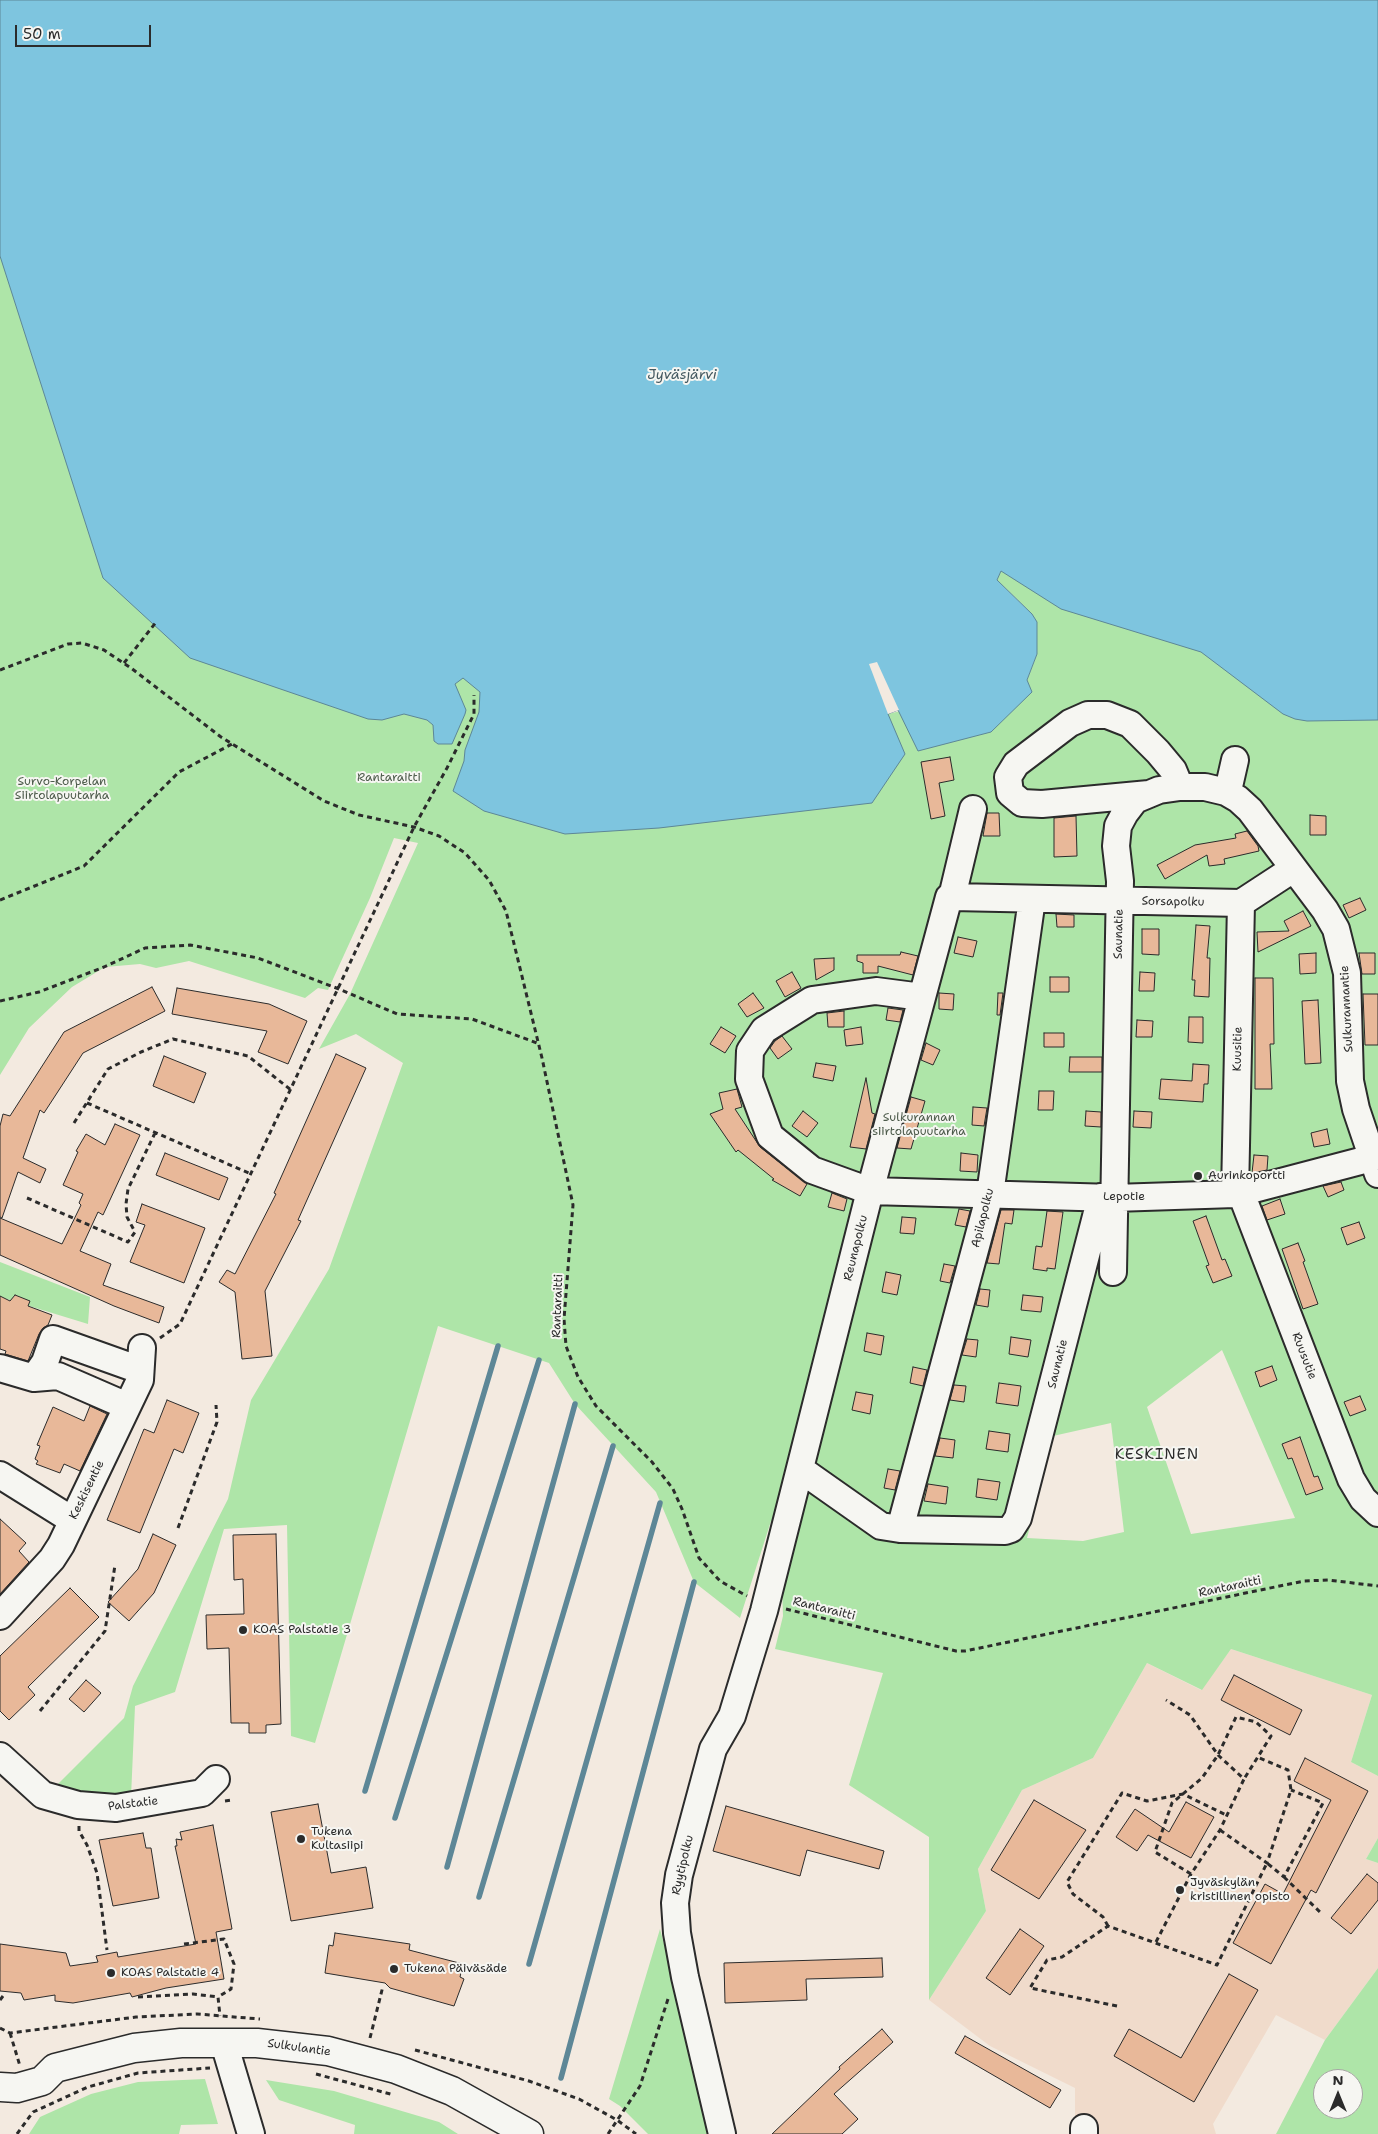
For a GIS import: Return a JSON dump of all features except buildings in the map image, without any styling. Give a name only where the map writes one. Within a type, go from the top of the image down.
[{"type":"main road","name":"Sulkulantie","points":[[0,2083],[12,2073],[37,2065],[55,2068],[134,2048],[181,2043],[257,2043],[328,2051],[396,2069],[452,2091],[529,2134]]},
{"type":"main road","name":"Sulkulantie","points":[[0,2087],[17,2088],[42,2081],[55,2068]]},
{"type":"street","points":[[1149,794],[1042,804],[1022,803],[1010,793],[1008,778],[1016,764],[1070,723],[1088,715],[1108,715],[1130,724],[1173,770],[1180,786]]},
{"type":"street","points":[[1226,792],[1235,760]]},
{"type":"street","name":"Saunatie","points":[[900,1529],[1006,1531],[1011,1529],[1018,1518],[1107,1197],[1120,901],[1116,846],[1118,826],[1125,813],[1136,800],[1159,790],[1180,786],[1226,792],[1238,799],[1250,810]]},
{"type":"street","name":"Reunapolku","points":[[766,1604],[870,1191],[949,897],[952,897],[973,809]]},
{"type":"street","name":"Sulkurannantie","points":[[1250,810],[1325,910],[1336,929],[1347,973],[1350,1081],[1356,1109],[1375,1166]]},
{"type":"street","points":[[1241,903],[1294,869]]},
{"type":"street","name":"Sorsapolku","points":[[952,897],[1241,903]]},
{"type":"street","name":"Apilapolku","points":[[900,1529],[990,1194],[1032,899]]},
{"type":"street","name":"Kuusitie","points":[[1238,1193],[1241,903]]},
{"type":"street","name":"Lepotie","points":[[922,997],[876,990],[812,1000],[764,1030],[750,1051],[749,1079],[770,1136],[812,1170],[870,1191],[1107,1197],[1238,1193],[1375,1166]]},
{"type":"street","name":"Ruusutie","points":[[1238,1193],[1351,1480],[1363,1498],[1378,1513]]},
{"type":"street","points":[[1107,1197],[1113,1272]]},
{"type":"street","points":[[34,1378],[46,1362],[53,1339],[141,1359]]},
{"type":"street","name":"Keskisentie","points":[[0,1616],[52,1559],[140,1380],[141,1359]]},
{"type":"street","points":[[0,1368],[34,1378],[58,1376],[127,1406]]},
{"type":"street","points":[[800,1469],[881,1526],[900,1529]]},
{"type":"street","points":[[0,1475],[72,1520]]},
{"type":"street","name":"Ryytipolku","points":[[722,2134],[685,1977],[675,1903],[679,1875],[713,1748],[732,1716],[766,1604]]},
{"type":"street","name":"Palstatie","points":[[0,1756],[43,1795],[78,1806],[116,1808],[202,1793],[216,1779]]},
{"type":"street","points":[[224,2043],[251,2134]]},
{"type":"path","points":[[124,663],[158,621]]},
{"type":"path","name":"Rantaraitti","points":[[0,670],[68,644],[82,643],[104,650],[232,744],[324,801],[359,815],[414,827],[439,836],[465,852],[489,880],[506,911],[538,1043],[573,1205],[564,1319],[566,1346],[578,1377],[596,1406],[652,1462],[673,1489],[699,1558],[720,1581],[748,1597],[766,1604],[956,1651],[965,1651],[1304,1581],[1328,1580],[1378,1586]]},
{"type":"path","points":[[141,1359],[180,1324],[414,827],[474,714],[474,695]]},
{"type":"path","points":[[0,900],[84,866],[179,772],[232,744]]},
{"type":"path","points":[[0,1001],[39,992],[104,967],[145,948],[190,946],[258,958],[397,1014],[472,1019],[538,1043]]},
{"type":"path","points":[[74,1124],[108,1069],[140,1052],[173,1039],[248,1056],[291,1090]]},
{"type":"path","points":[[86,1104],[251,1174]]},
{"type":"path","points":[[27,1198],[128,1242],[135,1232],[127,1217],[128,1189],[155,1132]]},
{"type":"path","points":[[178,1528],[217,1422],[216,1405]]},
{"type":"path","points":[[40,1711],[105,1631],[115,1564]]},
{"type":"path","points":[[1166,1700],[1190,1715],[1218,1755],[1244,1778]]},
{"type":"path","points":[[1156,1942],[1191,1874],[1220,1830],[1244,1778],[1271,1736],[1256,1722],[1236,1717],[1218,1755],[1202,1778],[1172,1803],[1155,1852],[1191,1874]]},
{"type":"path","points":[[1226,1815],[1183,1794],[1147,1801],[1122,1793],[1067,1882],[1073,1894],[1103,1917],[1108,1926],[1217,1965],[1267,1863],[1291,1790],[1288,1770],[1257,1757]]},
{"type":"path","points":[[1284,1877],[1323,1803],[1291,1790]]},
{"type":"path","points":[[78,1822],[79,1831],[87,1845],[97,1873],[107,1950]]},
{"type":"path","points":[[1220,1830],[1267,1863],[1322,1914]]},
{"type":"path","points":[[1108,1926],[1062,1957],[1047,1960],[1030,1988],[1117,2006]]},
{"type":"path","points":[[138,1997],[193,1994],[218,1997],[231,1989],[234,1964],[224,1939],[184,1944]]},
{"type":"path","points":[[608,2134],[640,2086],[670,1992],[685,1977]]},
{"type":"path","points":[[370,2038],[383,1986]]},
{"type":"path","points":[[0,2000],[3,1996]]},
{"type":"path","points":[[218,1997],[220,2016]]},
{"type":"shaded area","name":"Jyväskylän kristillinen opisto","points":[[1231,1649],[1372,1695],[1351,1762],[1378,1776],[1378,1838],[1366,1859],[1378,1863],[1378,1968],[1325,2040],[1276,2015],[1213,2124],[1216,2134],[1075,2134],[1075,2088],[990,2046],[929,2000],[986,1911],[978,1869],[1022,1790],[1093,1758],[1147,1663],[1201,1690]]},
{"type":"green space","points":[[0,0],[888,714],[1027,680],[1037,654],[1032,614],[997,580],[1001,570],[1061,608],[1378,307],[1378,1776],[1351,1762],[1372,1695],[1231,1649],[1202,1690],[1147,1663],[1093,1758],[1022,1790],[978,1869],[986,1911],[929,2000],[929,1837],[849,1785],[883,1673],[775,1649],[783,1616],[782,1586],[795,1529],[771,1521],[740,1618],[694,1582],[656,1492],[575,1404],[549,1363],[438,1326],[315,1743],[291,1736],[287,1525],[224,1529],[175,1692],[135,1706],[131,1797],[115,1799],[53,1789],[124,1718],[133,1686],[228,1499],[251,1400],[329,1269],[403,1063],[356,1034],[319,1049],[350,994],[418,843],[394,838],[370,898],[328,990],[318,988],[305,998],[189,961],[156,968],[140,964],[105,967],[72,987],[29,1028],[0,1075]],"holes":[[[1222,1350],[1295,1518],[1191,1534],[1147,1407]],[[1111,1423],[1124,1532],[1083,1541],[1027,1538],[1053,1436]]]},
{"type":"green space","points":[[0,1262],[90,1297],[88,1324],[0,1297]]},
{"type":"green space","points":[[1378,1838],[1378,1863],[1366,1859]]},
{"type":"green space","points":[[660,1929],[715,2134],[648,2134],[620,2106],[609,2099]]},
{"type":"green space","points":[[1378,1968],[1378,2134],[1276,2134],[1325,2040]]},
{"type":"green space","points":[[205,2079],[218,2124],[181,2125],[179,2134],[29,2134],[40,2117],[91,2094],[138,2082]]},
{"type":"green space","points":[[266,2080],[334,2091],[439,2122],[458,2134],[354,2134],[355,2125],[279,2100]]},
{"type":"water","name":"Jyväsjärvi","points":[[0,0],[1378,0],[1378,720],[1307,721],[1295,719],[1283,714],[1201,652],[1061,609],[1001,571],[997,580],[1032,614],[1037,622],[1037,654],[1027,680],[1032,692],[991,732],[918,751],[898,710],[888,714],[905,754],[872,803],[659,828],[565,834],[484,811],[453,791],[479,712],[480,692],[463,678],[455,684],[466,710],[465,714],[452,744],[438,744],[434,741],[433,725],[427,720],[404,714],[382,720],[368,719],[190,658],[103,578],[0,256]]},
{"type":"pier","points":[[877,662],[899,710],[888,714],[869,664]]},
{"type":"waterway","points":[[365,1791],[498,1346]]},
{"type":"waterway","points":[[395,1818],[539,1360]]},
{"type":"waterway","points":[[447,1867],[575,1404]]},
{"type":"waterway","points":[[479,1897],[613,1446]]},
{"type":"waterway","points":[[529,1964],[660,1503]]},
{"type":"waterway","points":[[561,2078],[694,1582]]},
{"type":"place","name":"Aurinkoportti","points":[[1198,1176]]},
{"type":"place","name":"KOAS Palstatie 3","points":[[243,1630]]},
{"type":"place","name":"Tukena Kultasiipi","points":[[301,1839]]},
{"type":"place","name":"Jyväskylän kristillinen opisto","points":[[1180,1890]]},
{"type":"place","name":"Tukena Päiväsäde","points":[[394,1969]]},
{"type":"place","name":"KOAS Palstatie 4","points":[[111,1973]]},
{"type":"district","name":"KESKINEN","points":[[1157,1455]]},
{"type":"park label","name":"Survo-Korpelan Siirtolapuutarha","points":[[62,789]]},
{"type":"park label","name":"Sulkurannan siirtolapuutarha","points":[[919,1125]]}]
